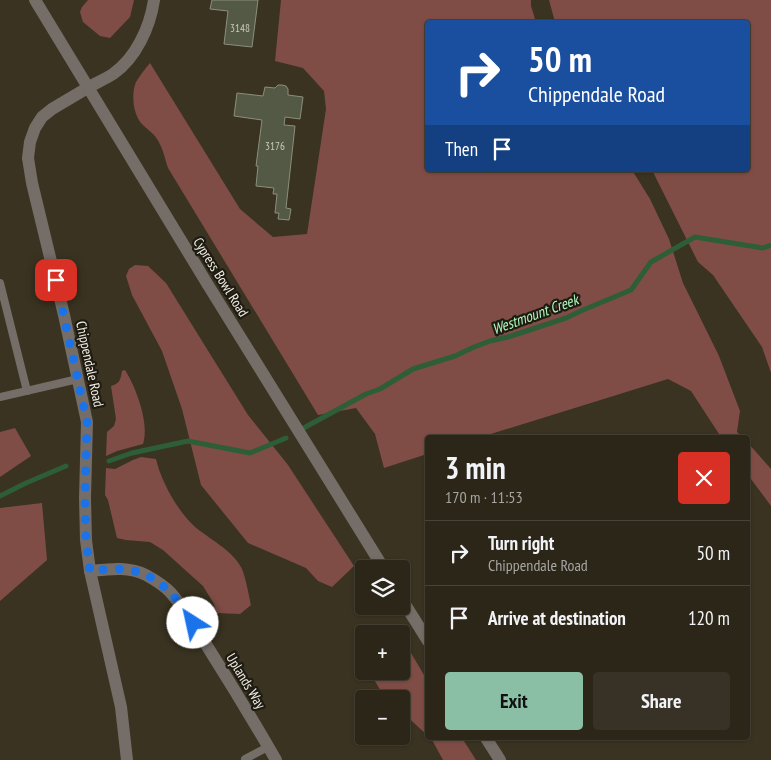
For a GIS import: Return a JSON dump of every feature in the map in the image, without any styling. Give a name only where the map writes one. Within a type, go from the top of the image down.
[{"type":"street","name":"Cypress Bowl Road","points":[[35,0],[378,560]]},
{"type":"street","name":"Chippendale Road","points":[[127,760],[120,708],[90,571],[86,540],[87,422],[64,315],[32,183],[28,158],[30,142],[35,128],[42,117],[88,87],[113,74],[133,53],[152,14],[154,0]]},
{"type":"street","name":"Uplands Way","points":[[90,571],[118,569],[134,571],[159,582],[170,592],[184,609],[224,672],[276,760]]},
{"type":"street","points":[[410,612],[425,636]]},
{"type":"street","points":[[487,740],[500,760]]},
{"type":"lane","points":[[0,283],[27,391]]},
{"type":"lane","points":[[0,397],[78,380]]},
{"type":"lane","points":[[245,759],[268,746]]},
{"type":"shaded area","points":[[88,0],[134,0],[130,17],[110,38],[100,36],[83,22],[80,12]]},
{"type":"shaded area","points":[[281,0],[531,0],[535,20],[425,20],[425,172],[633,172],[650,199],[669,239],[683,283],[719,356],[740,411],[737,432],[740,435],[720,435],[691,391],[668,379],[487,435],[425,435],[425,455],[384,468],[375,434],[356,408],[318,415],[168,168],[154,134],[138,119],[134,103],[136,82],[150,63],[240,209],[273,237],[307,234],[326,109],[324,91],[303,68],[275,61]]},
{"type":"shaded area","points":[[549,0],[771,0],[771,373],[762,347],[713,275],[698,262],[653,172],[750,172],[750,20],[554,20]]},
{"type":"shaded area","points":[[135,265],[148,266],[166,283],[248,415],[288,465],[354,566],[332,587],[318,581],[306,568],[248,543],[201,485],[182,409],[162,351],[132,295],[126,276],[129,269]]},
{"type":"shaded area","points":[[125,370],[141,406],[145,436],[143,444],[106,456],[107,432],[114,426],[116,419],[111,386],[118,383],[122,371]]},
{"type":"shaded area","points":[[15,428],[31,456],[0,477],[0,432]]},
{"type":"shaded area","points":[[750,445],[771,469],[771,506],[750,478]]},
{"type":"shaded area","points":[[141,457],[156,459],[166,486],[182,512],[194,526],[232,555],[241,567],[251,605],[240,614],[217,613],[203,586],[163,550],[150,542],[117,538],[108,500],[105,495],[106,468],[115,469]]},
{"type":"shaded area","points":[[42,503],[47,560],[0,601],[0,508]]},
{"type":"shaded area","points":[[410,651],[425,677],[425,733],[410,719],[410,690],[380,690],[374,680],[410,680]]},
{"type":"shaded area","points":[[432,740],[463,740],[476,760],[443,760]]},
{"type":"building","points":[[212,0],[258,0],[252,47],[224,44],[228,11],[210,9]]},
{"type":"building","points":[[278,85],[286,86],[288,95],[303,97],[300,119],[285,117],[284,125],[295,126],[286,208],[291,209],[289,220],[278,219],[279,213],[275,213],[277,194],[273,194],[274,188],[256,186],[258,166],[256,166],[262,120],[234,116],[237,93],[263,96],[265,87],[275,88]]},
{"type":"waterway","name":"Westmount Creek","points":[[300,430],[366,394],[380,389],[413,369],[455,356],[490,341],[566,318],[631,290],[651,262],[695,237],[763,248],[771,245]]},
{"type":"waterway","name":"Westmount Creek","points":[[109,461],[132,453],[188,441],[250,453],[286,438]]},
{"type":"waterway","name":"Westmount Creek","points":[[0,496],[66,466]]},
{"type":"route","points":[[56,280],[87,422],[85,498],[86,540],[90,571],[118,569],[144,574],[159,582],[170,592],[193,623]]}]
